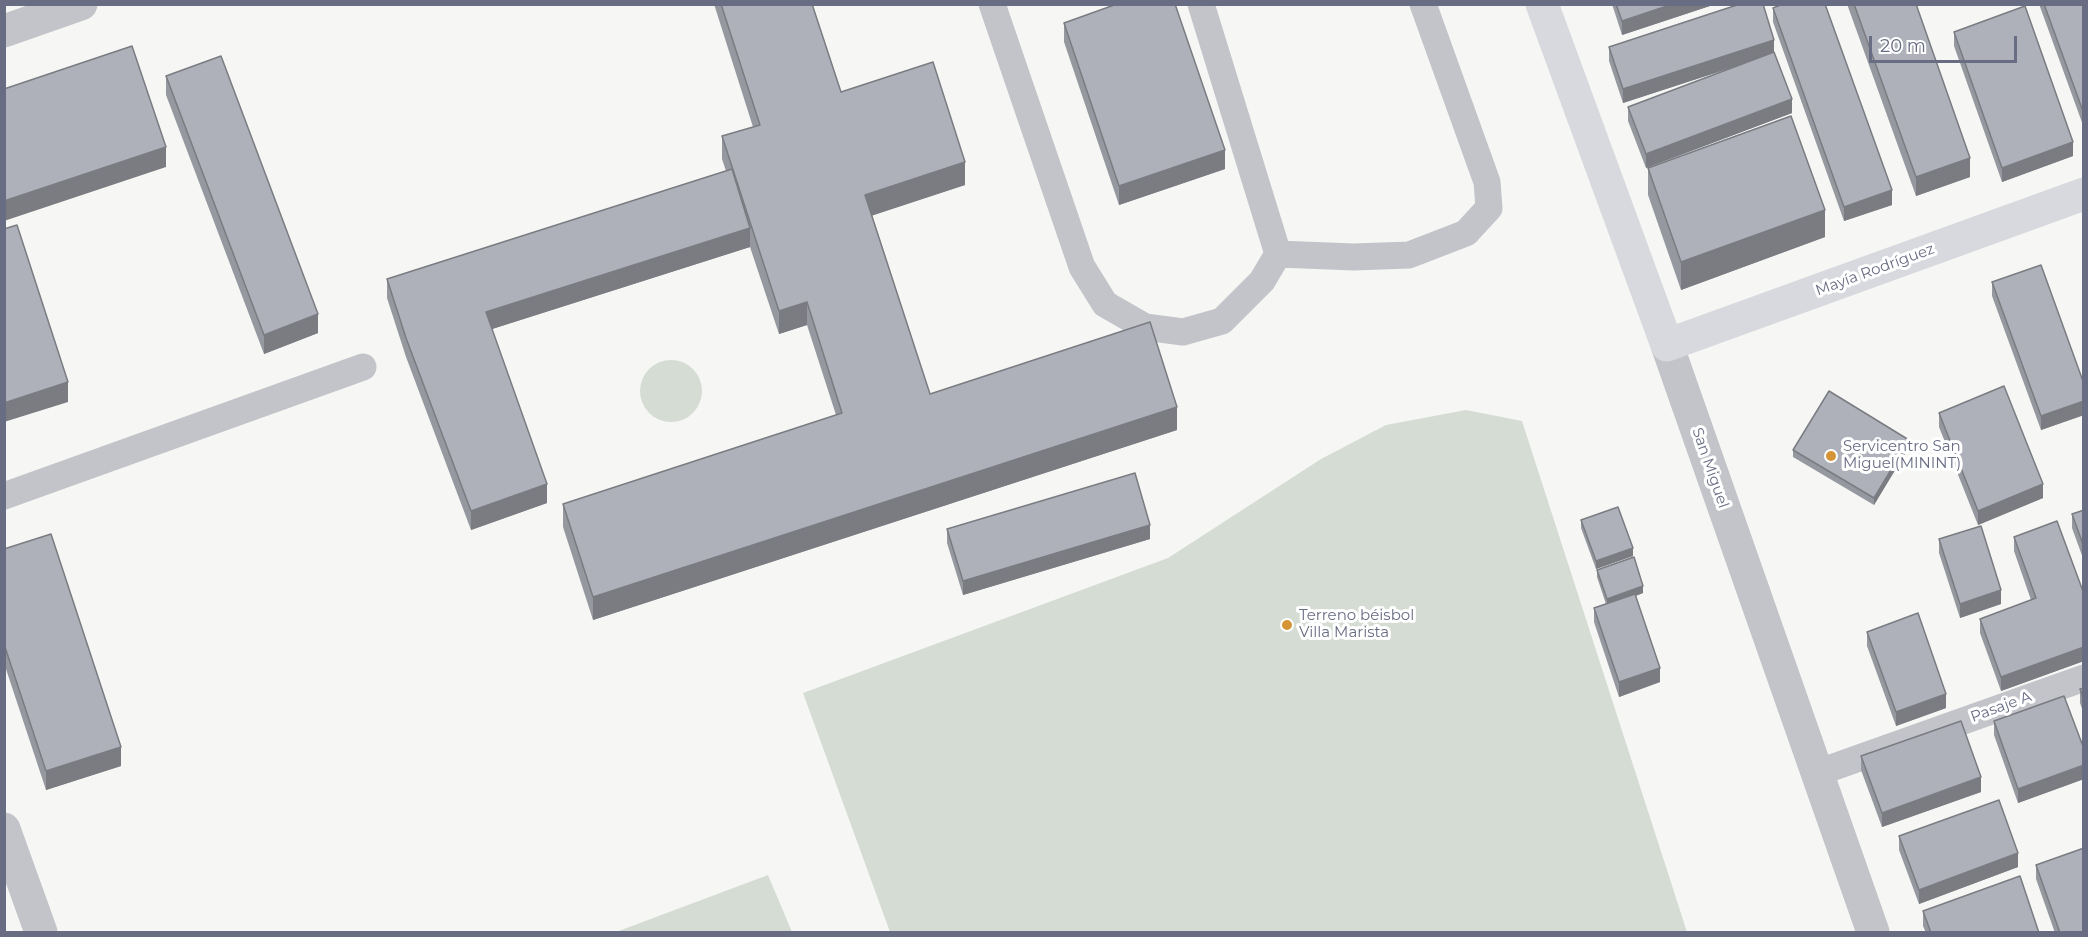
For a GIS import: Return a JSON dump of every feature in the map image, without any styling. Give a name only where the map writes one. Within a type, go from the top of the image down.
[{"type":"main road","name":"San Miguel","points":[[1542,4],[1666,345]]},
{"type":"main road","name":"Mayía Rodríguez","points":[[1666,345],[2084,195]]},
{"type":"street","points":[[4,32],[81,4]]},
{"type":"street","name":"San Miguel","points":[[1666,345],[1873,933]]},
{"type":"street","points":[[4,829],[42,933]]},
{"type":"lane","points":[[992,4],[1082,267],[1105,304],[1145,327],[1184,332],[1222,321],[1262,281],[1278,254],[1201,4]]},
{"type":"lane","points":[[1278,254],[1354,257],[1409,255],[1466,232],[1489,208],[1487,182],[1423,4]]},
{"type":"lane","points":[[4,496],[363,367]]},
{"type":"lane","name":"Pasaje A","points":[[1817,773],[2084,678]]},
{"type":"shaded area","points":[[671,360],[683,362],[693,369],[700,379],[702,391],[700,403],[693,413],[683,420],[671,422],[659,420],[649,413],[642,403],[640,391],[642,379],[649,369],[659,362]]},
{"type":"shaded area","name":"Terreno béisbol Villa Marista","points":[[1466,410],[1522,421],[1687,932],[890,932],[803,693],[1168,558],[1321,459],[1386,425]]},
{"type":"shaded area","points":[[768,875],[792,932],[616,932]]},
{"type":"building","points":[[721,4],[812,4],[841,92],[933,62],[965,162],[865,195],[930,394],[1150,322],[1177,407],[593,597],[563,504],[842,413],[807,302],[779,311],[722,136],[760,125]]},
{"type":"building","points":[[1117,4],[1175,4],[1225,150],[1119,186],[1064,23]]},
{"type":"building","points":[[1616,4],[1673,4],[1622,21]]},
{"type":"building","points":[[1740,4],[1763,4],[1774,40],[1623,89],[1609,47]]},
{"type":"building","points":[[1783,4],[1825,4],[1892,190],[1844,207],[1773,8]]},
{"type":"building","points":[[1854,4],[1916,4],[1970,158],[1916,177]]},
{"type":"building","points":[[2044,4],[2084,4],[2084,114]]},
{"type":"building","points":[[2025,6],[2073,142],[2002,168],[1954,32]]},
{"type":"building","points":[[132,46],[166,147],[4,201],[4,89]]},
{"type":"building","points":[[1774,52],[1792,99],[1646,154],[1628,107]]},
{"type":"building","points":[[221,56],[318,314],[264,335],[166,76]]},
{"type":"building","points":[[1791,116],[1825,210],[1681,262],[1648,168]]},
{"type":"building","points":[[732,169],[750,228],[486,312],[547,484],[471,511],[406,338],[387,279]]},
{"type":"building","points":[[17,225],[68,382],[4,403],[4,229]]},
{"type":"building","points":[[2041,265],[2084,384],[2084,401],[2041,416],[1992,282]]},
{"type":"building","points":[[2004,386],[2043,484],[1978,511],[1939,413]]},
{"type":"building","points":[[1829,391],[1909,440],[1874,498],[1793,450]]},
{"type":"building","points":[[1135,473],[1150,525],[963,581],[947,529]]},
{"type":"building","points":[[1618,507],[1633,548],[1596,561],[1581,520]]},
{"type":"building","points":[[2084,510],[2084,547],[2072,514]]},
{"type":"building","points":[[2057,521],[2084,594],[2084,647],[2001,677],[1980,619],[2036,598],[2014,537]]},
{"type":"building","points":[[1981,526],[2001,590],[1960,604],[1939,539]]},
{"type":"building","points":[[51,534],[121,747],[46,771],[4,644],[4,549]]},
{"type":"building","points":[[1634,557],[1643,586],[1607,599],[1597,570]]},
{"type":"building","points":[[1635,594],[1660,668],[1619,682],[1594,608]]},
{"type":"building","points":[[1918,613],[1946,694],[1896,712],[1867,632]]},
{"type":"building","points":[[2084,688],[2084,700],[2080,689]]},
{"type":"building","points":[[2064,696],[2084,749],[2084,765],[2018,789],[1994,721]]},
{"type":"building","points":[[1961,721],[1981,777],[1882,813],[1861,756]]},
{"type":"building","points":[[1999,800],[2018,853],[1919,890],[1899,836]]},
{"type":"building","points":[[2084,848],[2084,933],[2060,933],[2036,865]]},
{"type":"building","points":[[2020,876],[2039,933],[1931,933],[1923,911]]},
{"type":"place","name":"Servicentro San Miguel(MININT)","points":[[1831,456]]},
{"type":"place","name":"Terreno béisbol Villa Marista","points":[[1287,625]]}]
